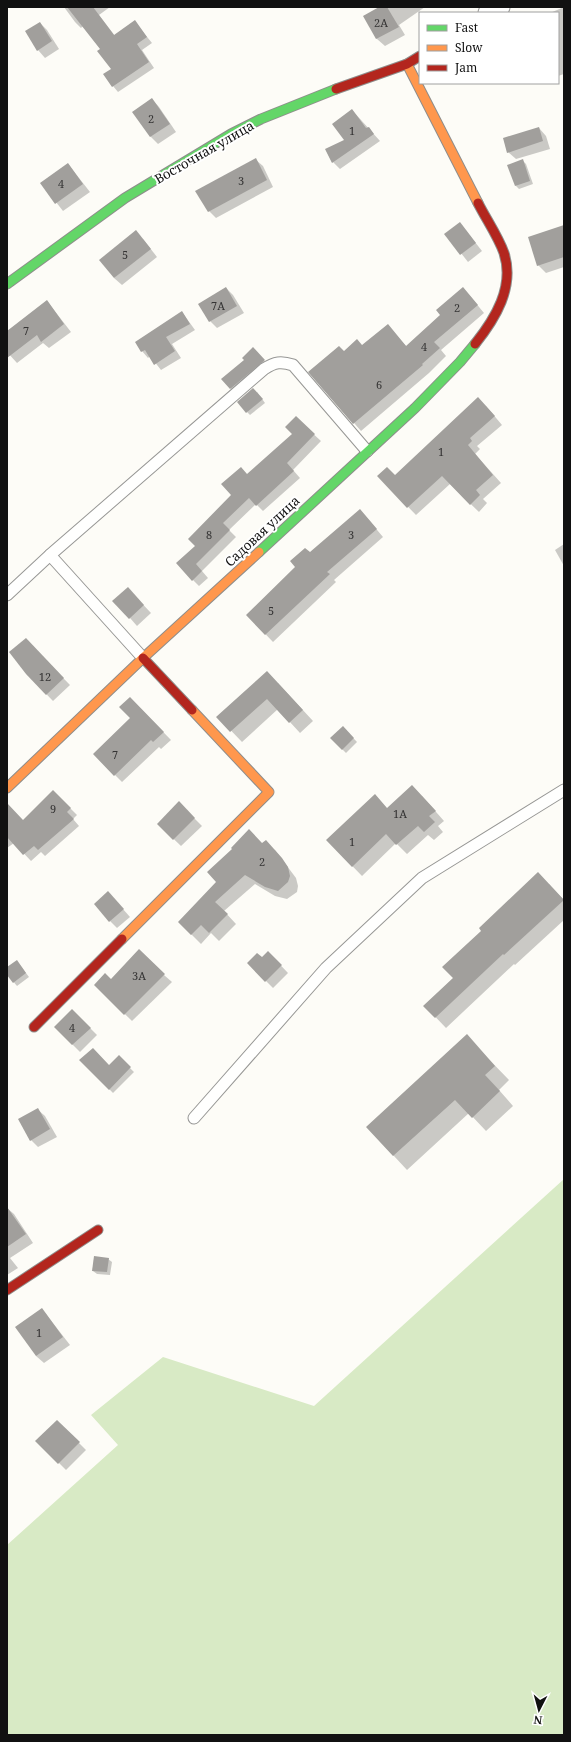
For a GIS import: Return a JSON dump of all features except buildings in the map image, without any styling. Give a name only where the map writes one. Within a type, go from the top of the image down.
[{"type":"street","name":"Восточная улица","points":[[7,284],[125,198],[230,134],[261,119],[334,90],[407,64],[419,57]]},
{"type":"street","name":"Садовая улица","points":[[7,788],[143,658],[415,408],[460,362],[490,325],[502,302],[507,274],[504,254],[407,64]]},
{"type":"street","points":[[34,1027],[269,792],[143,658]]},
{"type":"street","points":[[7,1290],[98,1230]]},
{"type":"lane","points":[[7,595],[50,555],[264,369],[273,364],[283,362],[293,365],[367,451]]},
{"type":"lane","points":[[50,555],[143,658]]},
{"type":"lane","points":[[194,1118],[326,968],[422,878],[564,790]]},
{"type":"green space","points":[[564,1179],[564,1735],[7,1735],[7,1545],[118,1445],[91,1415],[163,1357],[314,1406]]},
{"type":"traffic: fast","points":[[7,284],[125,198],[231,134],[261,119],[336,89]]},
{"type":"traffic: fast","points":[[259,552],[415,408],[460,362],[475,344]]},
{"type":"traffic: slow","points":[[407,64],[478,203]]},
{"type":"traffic: slow","points":[[7,788],[143,658],[259,552]]},
{"type":"traffic: slow","points":[[122,939],[269,792],[192,710]]},
{"type":"traffic: jam","points":[[336,89],[407,64],[419,57]]},
{"type":"traffic: jam","points":[[475,344],[490,324],[496,313],[505,290],[507,278],[507,266],[504,253],[478,203]]},
{"type":"traffic: jam","points":[[143,658],[192,710]]},
{"type":"traffic: jam","points":[[34,1027],[122,939]]},
{"type":"traffic: jam","points":[[7,1290],[98,1230]]}]
